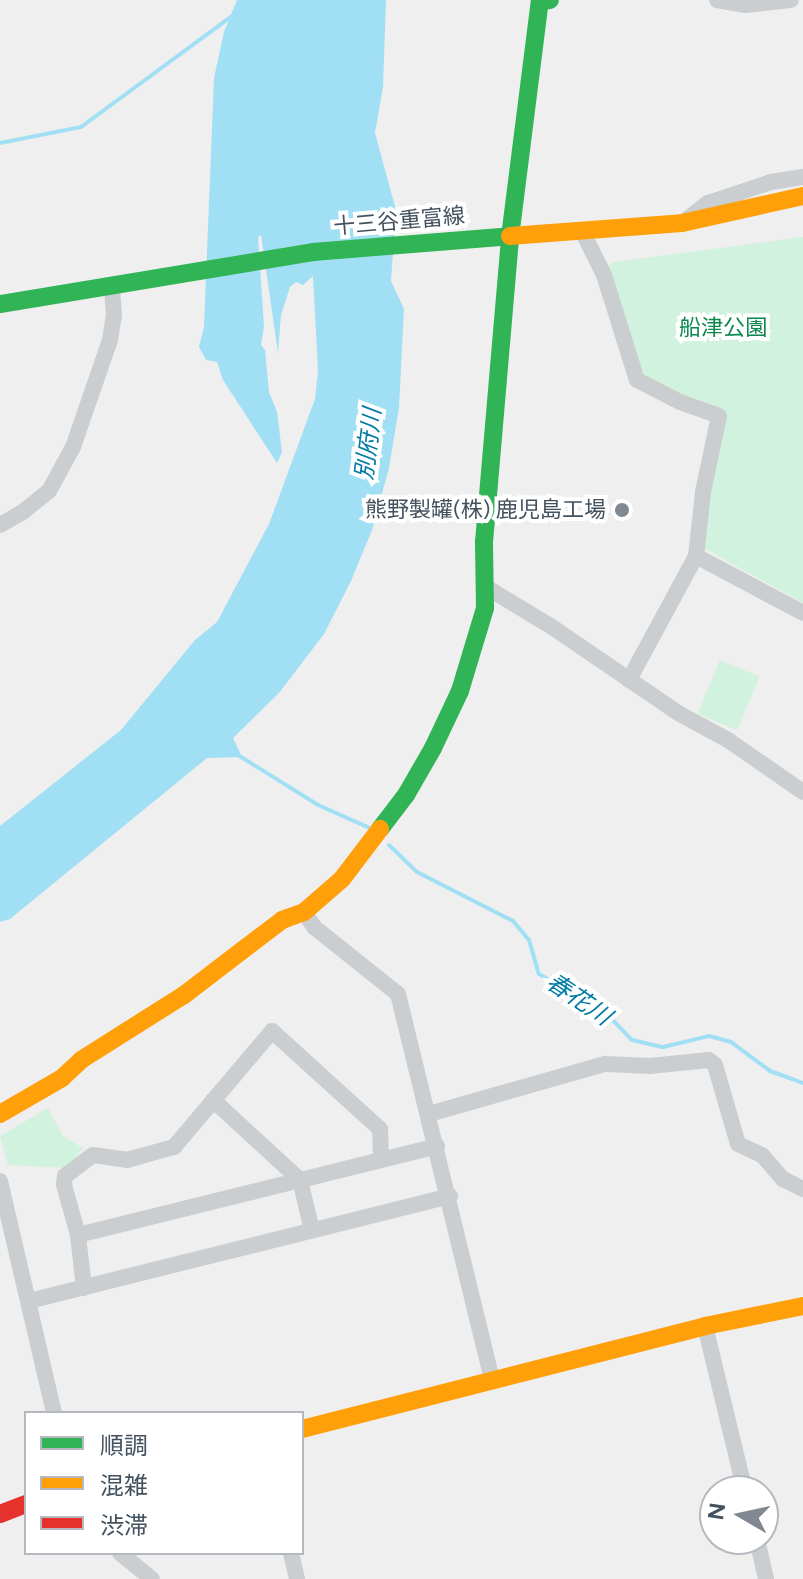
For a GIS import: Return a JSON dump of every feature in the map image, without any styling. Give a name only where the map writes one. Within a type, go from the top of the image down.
[{"type":"street","points":[[0,1114],[62,1078],[81,1060],[184,995],[282,920],[304,912],[342,879],[406,795],[433,748],[475,651],[486,587],[484,542],[510,237],[540,1],[550,0]]},
{"type":"street","points":[[717,0],[746,5],[791,0]]},
{"type":"street","points":[[682,223],[708,203],[771,182],[803,177]]},
{"type":"street","name":"十三谷重富線","points":[[0,304],[39,300],[313,252],[682,223],[803,196]]},
{"type":"street","points":[[582,231],[604,275],[637,380],[680,402],[719,416],[703,492],[696,556],[629,680]]},
{"type":"street","points":[[0,525],[49,491],[73,447],[110,340],[114,316],[112,286]]},
{"type":"street","points":[[696,556],[803,613]]},
{"type":"street","points":[[486,587],[678,713],[728,740],[803,792]]},
{"type":"street","points":[[304,912],[314,927],[398,994],[450,1196],[492,1379]]},
{"type":"street","points":[[84,1288],[78,1235],[65,1176],[93,1155],[127,1160],[174,1147],[272,1031],[380,1129],[381,1160]]},
{"type":"street","points":[[429,1114],[605,1064],[650,1066],[709,1060],[715,1065],[738,1144],[762,1155],[783,1179],[803,1189]]},
{"type":"street","points":[[213,1100],[300,1180],[312,1230]]},
{"type":"street","points":[[78,1235],[437,1146]]},
{"type":"street","points":[[0,1181],[54,1411]]},
{"type":"street","points":[[29,1301],[450,1196]]},
{"type":"street","points":[[304,1428],[705,1326],[803,1306]]},
{"type":"street","points":[[705,1326],[741,1475]]},
{"type":"street","points":[[0,1514],[24,1505]]},
{"type":"street","points":[[122,1555],[152,1579]]},
{"type":"street","points":[[291,1555],[297,1579]]},
{"type":"street","points":[[761,1555],[766,1579]]},
{"type":"green space","name":"船津公園","points":[[803,237],[803,603],[700,546],[726,412],[680,398],[643,376],[605,268],[614,262]]},
{"type":"green space","points":[[720,660],[760,677],[737,730],[697,713]]},
{"type":"green space","points":[[48,1108],[63,1136],[83,1148],[76,1157],[78,1165],[66,1168],[8,1165],[0,1136]]},
{"type":"water","name":"別府川","points":[[237,0],[386,0],[383,87],[375,133],[396,210],[391,281],[404,309],[399,407],[389,468],[372,530],[351,581],[324,634],[279,693],[233,738],[242,757],[207,758],[10,919],[0,922],[0,826],[121,730],[195,640],[217,622],[269,524],[315,399],[318,371],[313,276],[303,285],[296,282],[290,287],[281,315],[278,353],[261,235],[258,237],[264,327],[261,345],[265,350],[269,392],[277,412],[282,452],[277,463],[223,380],[217,362],[206,360],[199,347],[204,327],[214,78],[224,32]]},
{"type":"waterway","points":[[0,143],[81,127],[235,14]]},
{"type":"waterway","name":"春花川","points":[[238,755],[318,805],[370,828]]},
{"type":"waterway","name":"春花川","points":[[389,845],[417,872],[513,921],[529,940],[539,974],[605,1012],[632,1040],[663,1047],[709,1036],[731,1042],[770,1071],[803,1083]]},
{"type":"traffic: fast","points":[[380,829],[406,795],[433,748],[460,691],[485,608],[484,542],[510,237],[540,1],[550,0]]},
{"type":"traffic: fast","points":[[0,304],[313,252],[510,236]]},
{"type":"traffic: slow","points":[[510,236],[682,223],[803,196]]},
{"type":"traffic: slow","points":[[0,1114],[62,1078],[81,1060],[184,995],[282,920],[304,912],[342,879],[380,829]]},
{"type":"traffic: slow","points":[[304,1428],[705,1326],[803,1306]]},
{"type":"traffic: jam","points":[[0,1514],[24,1505]]},
{"type":"place","name":"熊野製罐(株) 鹿児島工場","points":[[622,510]]}]
